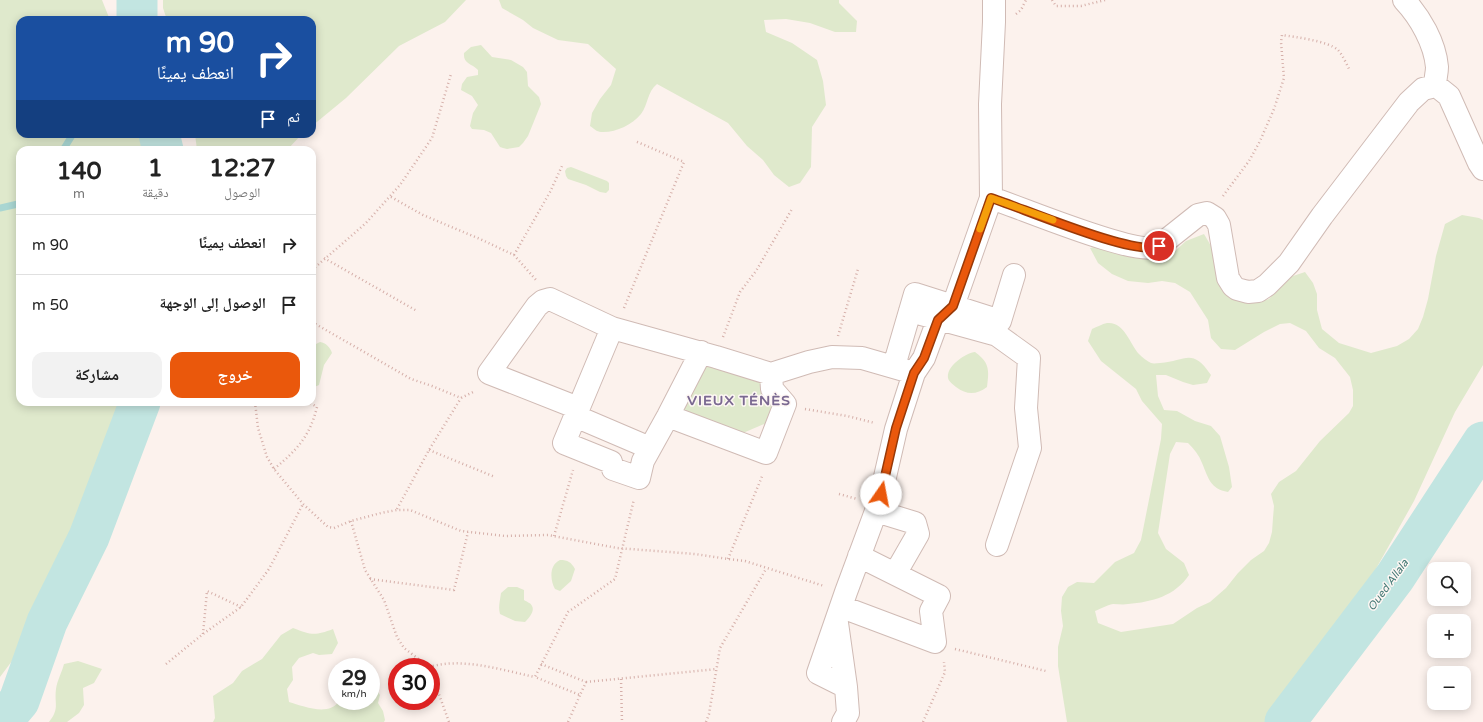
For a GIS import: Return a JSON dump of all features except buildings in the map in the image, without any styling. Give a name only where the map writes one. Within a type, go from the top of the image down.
[{"type":"street","points":[[843,722],[848,713],[841,607],[879,503],[896,428],[914,373],[924,358],[946,313],[991,198],[990,104],[994,0]]},
{"type":"street","points":[[1404,0],[1414,11],[1431,42],[1437,66],[1435,86]]},
{"type":"street","points":[[991,198],[1097,237],[1147,249],[1155,249],[1198,215],[1207,213],[1215,218],[1219,225],[1228,278],[1237,289],[1253,292],[1263,288],[1289,263],[1322,216],[1409,102],[1423,88],[1435,86],[1449,96],[1483,169]]},
{"type":"street","points":[[998,328],[1014,275]]},
{"type":"street","points":[[894,366],[915,294],[946,313],[998,328],[1029,358],[1026,408],[1030,448],[997,545]]},
{"type":"street","points":[[650,448],[577,412],[490,373],[537,306],[543,301],[550,299],[614,328],[771,374],[809,362],[832,357],[862,358],[914,373]]},
{"type":"street","points":[[614,328],[564,443],[611,462],[613,469],[639,478],[643,461],[650,448],[668,416],[708,355]]},
{"type":"street","points":[[668,416],[766,453],[785,404],[772,389],[771,374]]},
{"type":"street","points":[[876,510],[914,523],[918,534],[895,574]]},
{"type":"street","points":[[841,607],[935,642],[931,611],[939,596],[859,556]]},
{"type":"path","points":[[1052,0],[1056,6],[1081,6],[1105,0]]},
{"type":"path","points":[[1207,213],[1218,203],[1249,161],[1260,142],[1274,110],[1284,78],[1281,42],[1282,35],[1308,39],[1338,49],[1349,69]]},
{"type":"path","points":[[316,266],[366,223],[391,197],[400,185],[432,138],[451,74]]},
{"type":"path","points":[[614,328],[684,162],[635,141]]},
{"type":"path","points":[[514,255],[550,192],[562,166]]},
{"type":"path","points":[[391,197],[423,215],[514,255],[550,293],[550,299]]},
{"type":"path","points":[[708,355],[727,322],[740,292],[756,271],[792,209]]},
{"type":"path","points":[[324,258],[417,311]]},
{"type":"path","points":[[832,357],[858,269]]},
{"type":"path","points":[[316,324],[411,379],[461,398]]},
{"type":"path","points":[[397,510],[429,450],[461,398],[476,391],[490,373]]},
{"type":"path","points":[[785,404],[817,412],[847,416],[896,428]]},
{"type":"path","points":[[255,406],[258,428],[267,457],[274,469],[310,512],[328,527],[334,528],[397,510],[410,510],[461,531],[505,536],[548,535],[617,548],[745,561],[766,568],[841,607]]},
{"type":"path","points":[[274,469],[286,460],[302,443],[312,427],[317,407],[315,406]]},
{"type":"path","points":[[554,536],[579,448]]},
{"type":"path","points":[[429,450],[495,477]]},
{"type":"path","points":[[728,559],[768,462],[766,453]]},
{"type":"path","points":[[535,677],[568,612],[615,579],[639,478]]},
{"type":"path","points":[[166,664],[203,634],[241,607],[269,569],[303,504]]},
{"type":"path","points":[[351,522],[365,570],[384,600],[397,637],[404,648],[417,658]]},
{"type":"path","points":[[370,579],[454,590],[468,532]]},
{"type":"path","points":[[706,722],[709,714],[720,648],[766,568]]},
{"type":"path","points":[[203,634],[207,591],[241,607]]},
{"type":"path","points":[[948,647],[1046,671]]},
{"type":"path","points":[[923,722],[945,672],[944,661]]},
{"type":"path","points":[[440,664],[472,664],[535,677],[580,695]]},
{"type":"path","points":[[541,664],[586,682],[717,669]]},
{"type":"path","points":[[621,679],[622,722]]},
{"type":"path","points":[[568,722],[586,682]]},
{"type":"path","points":[[440,697],[449,722]]},
{"type":"green space","points":[[0,0],[102,0],[108,16],[16,16],[16,138],[140,138],[142,146],[16,146],[16,406],[125,406],[95,491],[41,598],[12,661],[0,677]]},
{"type":"green space","points":[[163,0],[466,0],[445,22],[399,46],[346,98],[316,123],[316,16],[166,16],[163,8]]},
{"type":"green space","points":[[499,0],[839,0],[839,3],[857,21],[856,32],[835,32],[810,23],[786,19],[764,20],[766,32],[792,43],[817,60],[823,81],[826,105],[812,127],[811,167],[800,183],[789,187],[774,175],[763,160],[747,146],[728,123],[657,84],[651,91],[641,114],[633,122],[617,130],[601,132],[595,130],[590,126],[592,113],[600,99],[611,85],[616,69],[588,44],[558,40],[533,28],[523,20],[502,8]]},
{"type":"green space","points":[[481,45],[492,57],[511,60],[523,67],[527,72],[528,86],[539,97],[541,104],[528,136],[519,147],[507,149],[500,147],[491,133],[484,130],[472,129],[470,126],[473,113],[478,105],[472,96],[461,90],[462,84],[467,77],[478,75],[478,70],[466,61],[464,53],[471,47]]},
{"type":"green space","points":[[196,138],[298,138],[291,146],[196,146]]},
{"type":"green space","points":[[571,167],[607,181],[609,183],[609,190],[606,193],[600,192],[586,185],[568,179],[565,171],[567,168]]},
{"type":"green space","points":[[1462,215],[1483,220],[1483,365],[1455,412],[1414,501],[1368,583],[1320,654],[1265,722],[1067,722],[1058,666],[1058,647],[1063,626],[1061,611],[1062,597],[1068,587],[1077,582],[1094,583],[1115,562],[1134,553],[1141,540],[1161,439],[1162,424],[1142,401],[1136,389],[1101,361],[1088,341],[1092,329],[1107,323],[1113,323],[1122,329],[1139,354],[1151,363],[1193,358],[1204,366],[1211,375],[1207,383],[1193,385],[1166,375],[1156,375],[1158,396],[1164,410],[1177,411],[1195,421],[1211,426],[1220,436],[1229,467],[1232,487],[1228,492],[1213,485],[1210,482],[1196,452],[1188,443],[1176,442],[1170,454],[1158,533],[1166,549],[1184,563],[1189,575],[1177,588],[1162,597],[1146,602],[1113,604],[1095,611],[1098,623],[1121,632],[1173,624],[1197,608],[1210,602],[1226,588],[1251,560],[1264,551],[1269,543],[1272,532],[1274,506],[1271,494],[1279,482],[1296,471],[1320,441],[1349,413],[1353,406],[1353,390],[1350,377],[1335,358],[1319,348],[1306,331],[1290,323],[1280,324],[1235,350],[1221,349],[1211,338],[1208,320],[1190,292],[1175,283],[1162,281],[1148,283],[1128,281],[1112,274],[1098,263],[1090,248],[1099,246],[1155,256],[1174,252],[1186,241],[1204,234],[1214,251],[1215,263],[1222,290],[1237,299],[1258,302],[1269,299],[1287,278],[1305,272],[1313,283],[1317,294],[1317,310],[1322,329],[1339,343],[1371,353],[1397,346],[1409,339],[1418,329],[1428,299],[1436,256],[1445,224]]},
{"type":"green space","points":[[320,342],[324,343],[328,346],[332,353],[324,365],[319,385],[316,386],[316,344]]},
{"type":"green space","points":[[975,352],[986,363],[988,371],[987,387],[979,392],[968,393],[960,390],[949,381],[948,373],[957,361]]},
{"type":"green space","points":[[703,361],[754,375],[775,401],[769,422],[736,436],[676,413]]},
{"type":"green space","points":[[560,560],[569,562],[575,569],[571,581],[560,591],[555,589],[551,577],[554,565]]},
{"type":"green space","points":[[508,587],[517,587],[524,590],[524,600],[530,603],[533,608],[530,616],[525,622],[515,621],[500,614],[499,606],[501,593]]},
{"type":"green space","points":[[293,628],[313,634],[322,633],[333,629],[338,643],[332,654],[319,655],[313,653],[299,658],[292,667],[293,680],[287,689],[289,702],[308,708],[328,708],[328,710],[380,710],[380,706],[383,711],[384,722],[213,722],[215,718],[213,696],[233,683],[242,671],[262,659],[281,635]]},
{"type":"green space","points":[[78,661],[102,669],[94,683],[83,688],[84,705],[79,713],[67,722],[49,722],[56,709],[57,686],[64,664]]},
{"type":"waterway","points":[[137,0],[137,16]]},
{"type":"waterway","points":[[66,146],[70,138]]},
{"type":"waterway","points":[[160,138],[162,146]]},
{"type":"waterway","points":[[0,208],[16,204]]},
{"type":"waterway","points":[[1,722],[19,701],[47,622],[89,537],[138,406]]},
{"type":"waterway","name":"Oued Allala","points":[[1285,722],[1395,577],[1483,442]]},
{"type":"slow traffic","points":[[980,229],[991,198],[1053,220]]},
{"type":"district","name":"VIEUX TÉNÈS","points":[[739,400]]},
{"type":"route","points":[[881,494],[896,428],[914,373],[924,358],[938,320],[953,306],[991,198],[1097,237],[1147,249],[1155,249],[1159,246]]}]
